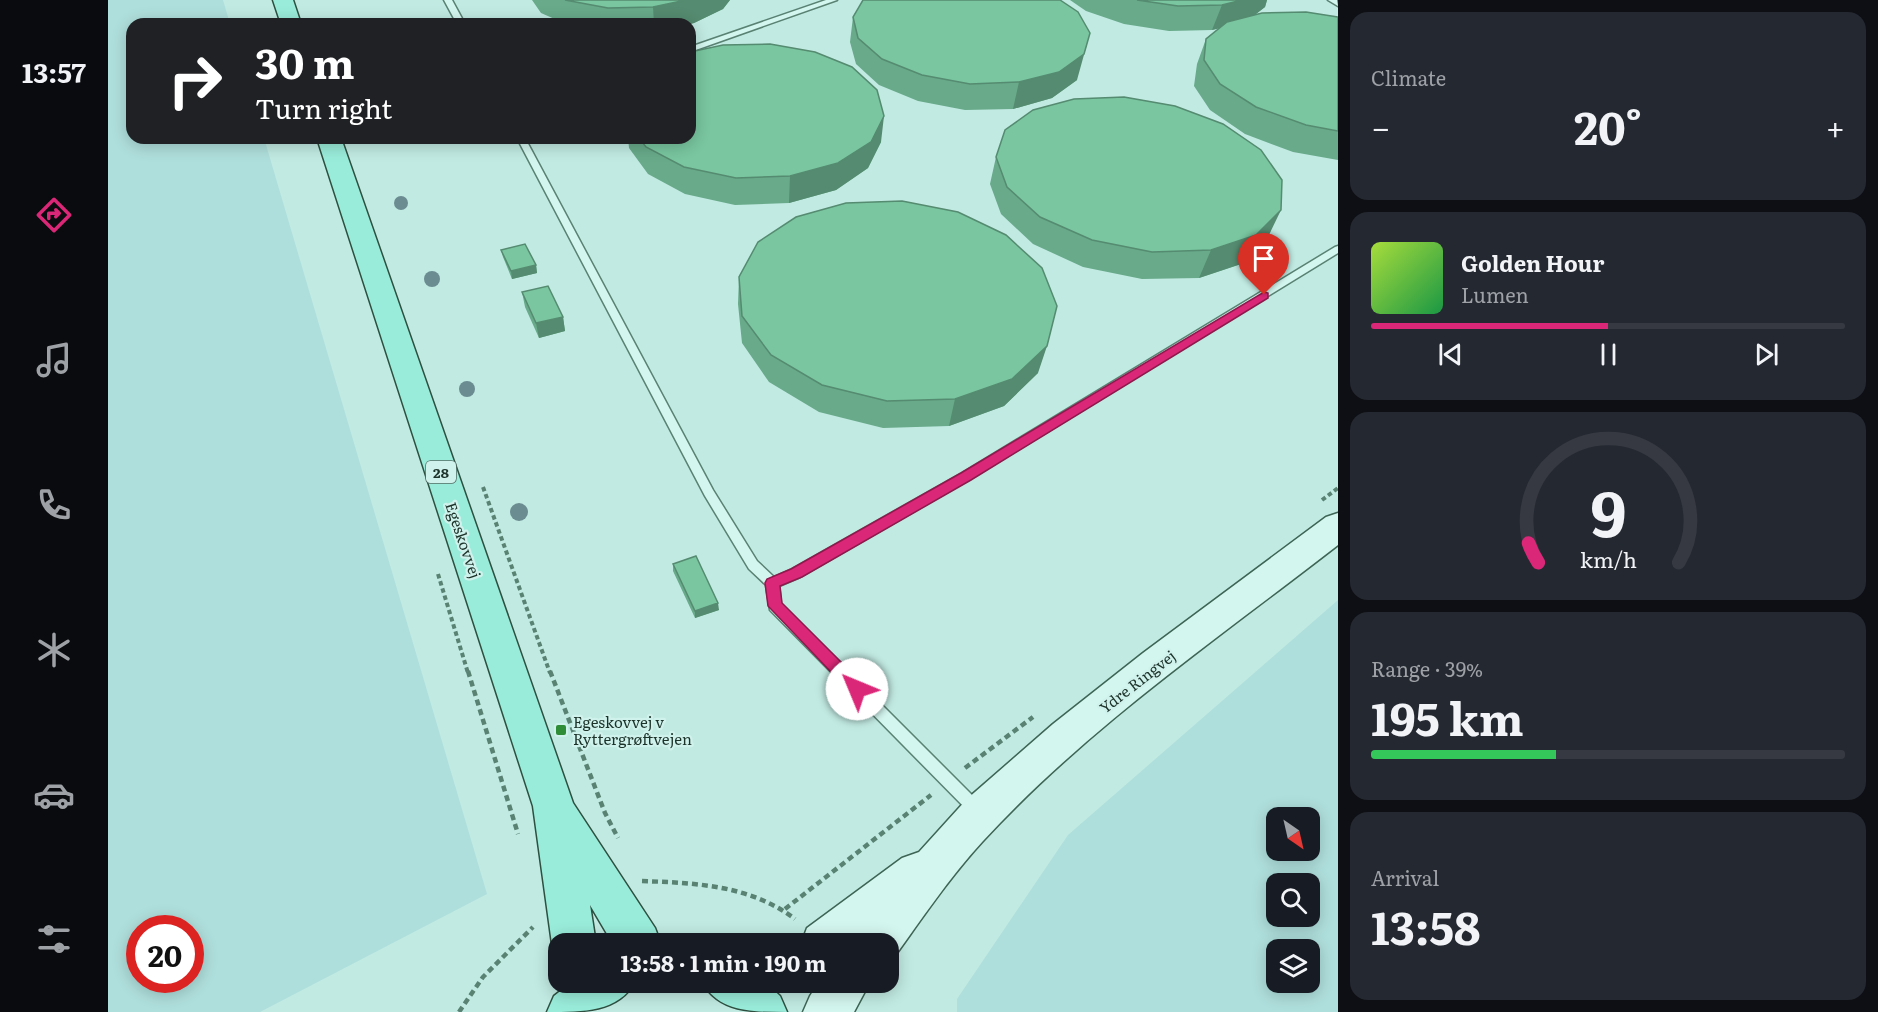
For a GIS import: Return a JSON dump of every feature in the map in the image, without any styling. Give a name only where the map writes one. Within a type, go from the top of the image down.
[{"type":"main road","points":[[283,0],[289,18]]},
{"type":"main road","name":"Egeskovvej","points":[[331,144],[553,806],[604,897],[631,933]]},
{"type":"main road","points":[[573,1001],[589,993]]},
{"type":"street","name":"Ydre Ringvej","points":[[884,933],[947,851],[981,814],[1068,734],[1338,526]]},
{"type":"street","name":"Ydre Ringvej","points":[[811,933],[947,851]]},
{"type":"street","points":[[826,1012],[839,993]]},
{"type":"lane","points":[[448,0],[457,18]]},
{"type":"lane","points":[[696,48],[833,0]]},
{"type":"lane","points":[[1332,0],[1338,4]]},
{"type":"lane","points":[[524,144],[709,493],[753,566],[772,583],[775,606],[981,814]]},
{"type":"lane","points":[[772,583],[796,573],[966,476],[1338,249]]},
{"type":"path","points":[[479,477],[570,727],[605,813],[620,842]]},
{"type":"path","points":[[459,1012],[467,997],[506,952],[541,920],[604,897],[703,884],[748,894],[785,909],[811,933]]},
{"type":"shaded area","points":[[108,0],[223,0],[228,18],[126,18],[126,144],[266,144],[487,894],[260,1012],[108,1012]]},
{"type":"shaded area","points":[[1338,600],[1338,1012],[957,1012],[957,999],[1068,835]]},
{"type":"building","points":[[565,0],[686,0],[653,7],[608,8]]},
{"type":"building","points":[[863,0],[1060,0],[1078,12],[1090,33],[1084,54],[1059,72],[1019,82],[970,84],[922,75],[882,59],[858,38],[853,17]]},
{"type":"building","points":[[1137,0],[1242,0],[1222,5],[1178,6]]},
{"type":"building","points":[[1306,12],[1338,17],[1338,131],[1306,125],[1256,107],[1220,84],[1204,60],[1206,39],[1227,22],[1262,13]]},
{"type":"building","points":[[770,44],[815,52],[852,67],[877,90],[884,116],[871,142],[838,163],[790,176],[736,178],[684,167],[646,147],[644,144],[696,144],[696,51],[723,45]]},
{"type":"building","points":[[1124,97],[1175,106],[1223,124],[1261,150],[1282,180],[1281,210],[1256,235],[1211,250],[1152,252],[1092,240],[1040,217],[1007,187],[996,157],[1005,130],[1033,110],[1074,99]]},
{"type":"building","points":[[902,201],[958,212],[1006,235],[1042,268],[1057,306],[1047,346],[1012,379],[955,399],[887,401],[822,385],[771,355],[742,316],[739,277],[758,242],[796,217],[846,203]]},
{"type":"building","points":[[525,244],[536,265],[511,271],[501,250]]},
{"type":"building","points":[[548,286],[563,317],[536,323],[522,292]]},
{"type":"building","points":[[696,556],[718,603],[695,611],[673,564]]},
{"type":"place","name":"Egeskovvej v Ryttergrøftvejen","points":[[561,730]]},
{"type":"route","points":[[857,689],[775,606],[772,583],[796,573],[966,476],[1264,295]]}]
